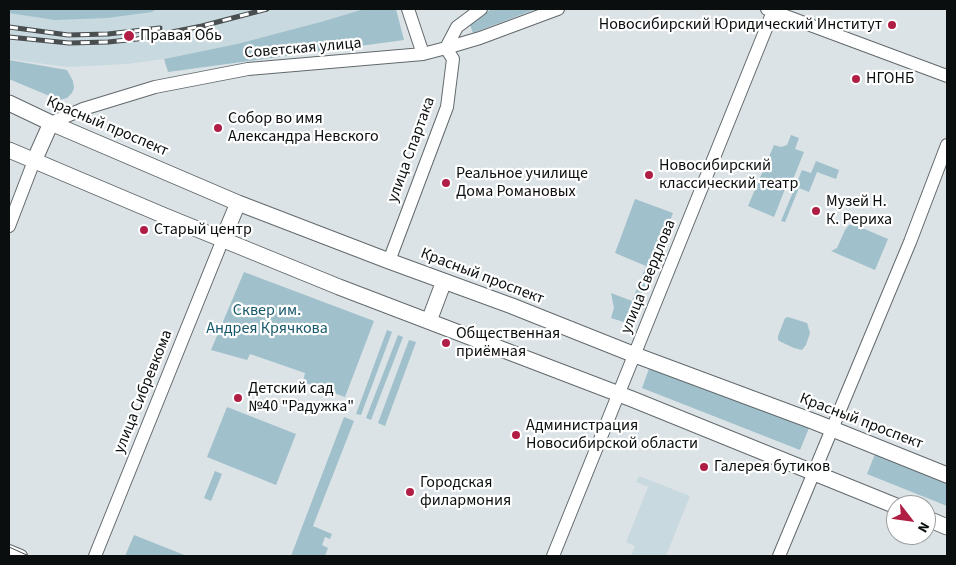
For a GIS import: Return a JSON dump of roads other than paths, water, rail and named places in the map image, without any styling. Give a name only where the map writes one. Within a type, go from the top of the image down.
[{"type":"main road","name":"Красный проспект","points":[[9,103],[238,203],[512,306],[635,356],[832,429],[947,475]]},
{"type":"main road","points":[[34,161],[51,122]]},
{"type":"main road","points":[[9,150],[379,303],[619,394],[886,502]]},
{"type":"main road","points":[[223,239],[238,203]]},
{"type":"main road","points":[[429,321],[444,281]]},
{"type":"street","points":[[408,9],[423,54]]},
{"type":"street","points":[[446,48],[457,27],[481,9]]},
{"type":"street","name":"Советская улица","points":[[51,122],[83,109],[155,87],[248,69],[423,54],[480,38],[558,9]]},
{"type":"street","points":[[771,9],[947,76]]},
{"type":"street","name":"улица Свердлова","points":[[553,556],[635,356],[771,9]]},
{"type":"street","name":"улица Спартака","points":[[389,261],[447,107],[452,59],[446,48]]},
{"type":"street","points":[[779,556],[815,473],[947,145]]},
{"type":"street","points":[[9,226],[34,161]]},
{"type":"street","name":"улица Сибревкома","points":[[95,556],[223,239]]},
{"type":"street","points":[[9,551],[21,556]]},
{"type":"tram line","points":[[9,547],[29,556]]},
{"type":"railway","points":[[9,37],[69,43],[137,39],[202,26],[267,9]]},
{"type":"railway","points":[[9,27],[68,35],[108,34],[160,28]]},
{"type":"place","name":"Новосибирский Юридический Институт","points":[[892,25]]},
{"type":"place","name":"Правая Обь","points":[[129,36]]},
{"type":"place","name":"НГОНБ","points":[[856,79]]},
{"type":"place","name":"Собор во имя Александра Невского","points":[[218,128]]},
{"type":"place","name":"Новосибирский классический театр","points":[[649,175]]},
{"type":"place","name":"Реальное училище Дома Романовых","points":[[446,183]]},
{"type":"place","name":"Музей Н. К. Рериха","points":[[816,211]]},
{"type":"place","name":"Старый центр","points":[[144,230]]},
{"type":"place","name":"Общественная приёмная","points":[[446,343]]},
{"type":"place","name":"Детский сад №40 \"Радужка\"","points":[[238,398]]},
{"type":"place","name":"Администрация Новосибирской области","points":[[516,435]]},
{"type":"place","name":"Галерея бутиков","points":[[704,467]]},
{"type":"place","name":"Городская филармония","points":[[410,492]]},
{"type":"park label","name":"Сквер им. Андрея Крячкова","points":[[267,320]]}]
